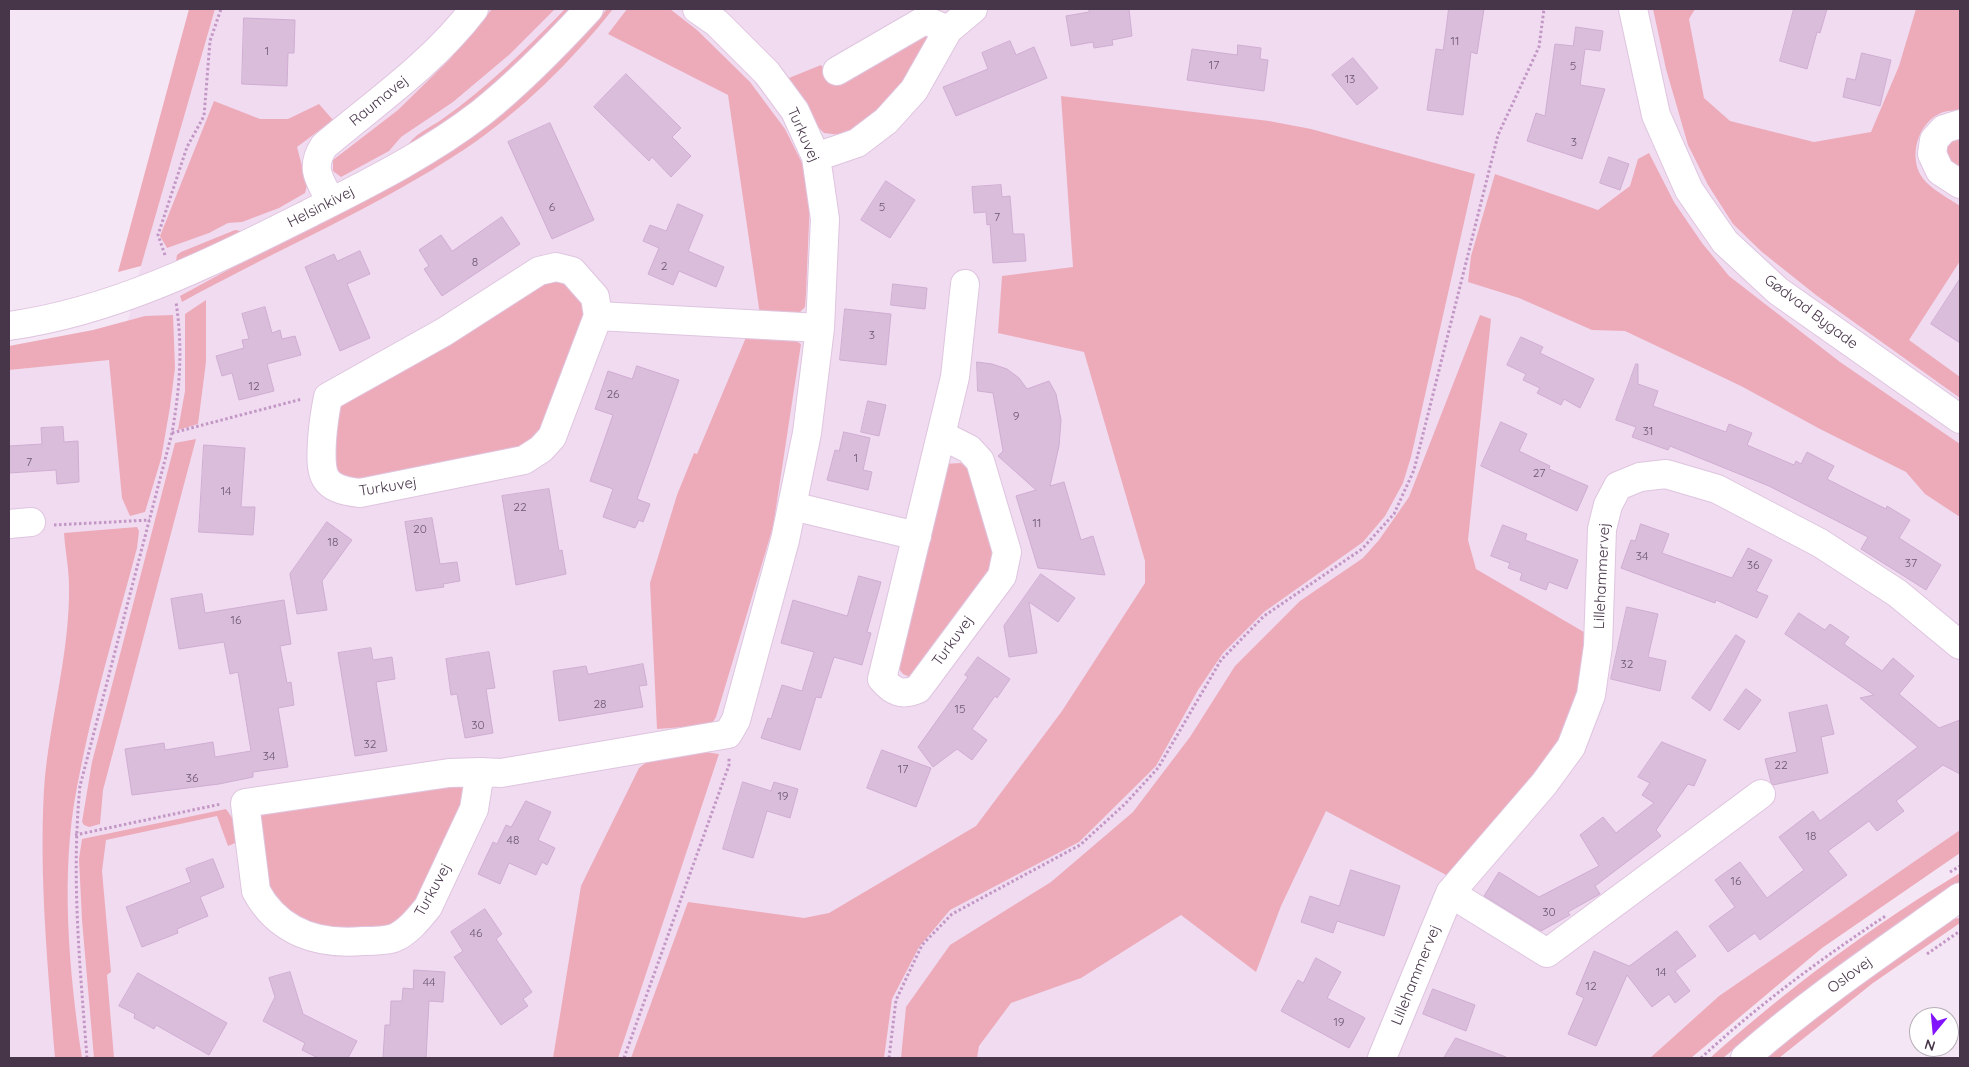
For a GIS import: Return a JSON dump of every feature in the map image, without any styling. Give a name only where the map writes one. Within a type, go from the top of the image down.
[{"type":"street","name":"Raumavej","points":[[331,202],[315,166],[317,156],[324,146],[390,94],[418,69],[452,36],[474,9]]},
{"type":"street","name":"Helsinkivej","points":[[9,326],[70,314],[173,279],[331,202],[421,154],[480,114],[534,67],[590,9]]},
{"type":"street","name":"Turkuvej","points":[[697,9],[717,23],[766,73],[795,111],[816,157],[825,219],[820,328],[807,434],[785,540],[736,720],[728,734]]},
{"type":"street","points":[[816,157],[857,143],[886,121],[914,90],[948,30],[973,9]]},
{"type":"street","name":"Gødvad Bygade","points":[[1633,9],[1656,115],[1689,190],[1725,242],[1778,291],[1960,419]]},
{"type":"street","points":[[837,71],[925,20],[948,30]]},
{"type":"street","points":[[1960,124],[1944,128],[1934,140],[1932,154],[1940,171],[1960,184]]},
{"type":"street","points":[[328,397],[444,332],[539,271],[556,267],[572,271],[595,297],[598,316],[820,328]]},
{"type":"street","name":"Turkuvej","points":[[941,435],[969,449],[980,460],[1007,552],[1002,576],[918,689],[908,693],[897,692],[882,679],[916,536],[955,378],[965,284]]},
{"type":"street","name":"Turkuvej","points":[[328,397],[324,413],[320,467],[326,479],[337,488],[348,492],[360,494],[524,460],[541,449],[552,437],[598,316]]},
{"type":"street","name":"Lillehammervej","points":[[1382,1058],[1450,892],[1544,784],[1572,747],[1591,695],[1598,646],[1602,529],[1608,505],[1618,486],[1640,477],[1666,474],[1717,489],[1820,543],[1897,593],[1960,645]]},
{"type":"street","points":[[792,506],[916,536]]},
{"type":"street","points":[[245,804],[449,773],[501,773],[728,734]]},
{"type":"street","name":"Turkuvej","points":[[245,804],[256,891],[270,913],[288,928],[313,938],[352,942],[382,940],[394,938],[406,931],[428,907],[474,809],[480,772]]},
{"type":"street","points":[[1450,892],[1547,953],[1761,794]]},
{"type":"street","name":"Oslovej","points":[[1746,1058],[1782,1025],[1847,976],[1960,897]]},
{"type":"path","points":[[87,1058],[78,941],[75,835],[80,786],[172,433],[180,384],[181,338],[173,279],[158,236],[187,148],[204,116],[210,41],[221,9]]},
{"type":"path","points":[[889,1058],[896,1000],[922,945],[952,914],[1080,845],[1125,804],[1158,768],[1221,660],[1264,616],[1362,549],[1394,514],[1414,470],[1498,135],[1539,47],[1544,9]]},
{"type":"path","points":[[172,433],[316,395],[328,397]]},
{"type":"path","points":[[20,523],[35,526],[150,520]]},
{"type":"path","points":[[624,1058],[729,765],[728,734]]},
{"type":"path","points":[[75,835],[226,803],[245,804]]},
{"type":"path","points":[[1920,959],[1960,932]]},
{"type":"shaded area","points":[[189,9],[215,9],[141,266],[118,272]]},
{"type":"shaded area","points":[[215,9],[1960,9],[1960,830],[1719,996],[1650,1058],[9,1058],[9,370],[119,358],[141,266]]},
{"type":"shaded area","points":[[492,9],[555,9],[510,54],[453,102],[401,137],[389,151],[341,177],[333,171],[333,160],[398,110],[450,59]]},
{"type":"shaded area","points":[[565,9],[573,9],[531,54],[471,105],[406,149],[416,136],[458,108],[490,81]]},
{"type":"shaded area","points":[[607,9],[613,9],[580,48],[544,85],[506,119],[465,149],[361,210],[182,302],[180,296],[261,252],[538,81]]},
{"type":"shaded area","points":[[627,9],[670,9],[697,30],[750,82],[785,129],[805,169],[810,199],[805,307],[799,313],[760,315],[728,95],[608,34]]},
{"type":"shaded area","points":[[1653,9],[1695,9],[1689,19],[1704,98],[1730,121],[1814,142],[1871,132],[1899,66],[1916,9],[1960,9],[1960,111],[1938,114],[1930,120],[1918,139],[1916,161],[1922,177],[1937,191],[1960,206],[1960,261],[1909,340],[1960,377],[1960,398],[1816,295],[1762,252],[1733,224],[1708,185],[1688,145],[1666,69]]},
{"type":"shaded area","points":[[925,34],[929,42],[902,91],[849,136],[824,133],[810,119],[784,80],[821,65],[838,86]]},
{"type":"shaded area","points":[[1061,96],[1269,121],[1311,129],[1475,174],[1411,457],[1403,483],[1385,516],[1363,542],[1264,612],[1223,653],[1198,690],[1156,766],[1079,842],[950,910],[919,947],[892,999],[884,1058],[631,1058],[688,902],[804,918],[829,913],[976,826],[1062,711],[1145,583],[1145,561],[1084,352],[998,333],[1002,276],[1073,267]]},
{"type":"shaded area","points":[[214,101],[260,119],[288,119],[319,104],[333,120],[297,147],[307,185],[305,193],[279,208],[242,222],[228,223],[209,233],[167,248],[160,236]]},
{"type":"shaded area","points":[[1960,135],[1960,166],[1948,164],[1943,144]]},
{"type":"shaded area","points":[[1649,153],[1674,202],[1702,243],[1729,276],[1840,362],[1960,444],[1960,517],[1925,494],[1906,472],[1820,429],[1741,386],[1625,331],[1592,330],[1519,298],[1468,282],[1471,256],[1495,174],[1598,210],[1630,186],[1638,159]]},
{"type":"shaded area","points":[[235,230],[246,232],[176,261],[177,255],[181,252]]},
{"type":"shaded area","points":[[563,278],[588,303],[548,426],[528,447],[349,485],[331,465],[336,415],[342,404],[544,279]]},
{"type":"shaded area","points":[[206,300],[206,362],[198,424],[178,430],[185,391],[185,314]]},
{"type":"shaded area","points":[[173,315],[175,368],[161,459],[145,512],[130,516],[122,498],[109,360],[9,370],[9,346],[93,330],[145,316]]},
{"type":"shaded area","points":[[1480,315],[1491,319],[1468,540],[1476,569],[1589,635],[1584,675],[1556,751],[1450,877],[1326,811],[1281,906],[1256,972],[1181,915],[1081,978],[1011,1003],[979,1046],[977,1058],[901,1058],[906,1007],[950,945],[1051,882],[1133,812],[1190,737],[1235,666],[1300,601],[1363,558],[1379,540],[1409,497]]},
{"type":"shaded area","points":[[747,335],[789,337],[801,344],[773,527],[716,717],[711,725],[657,729],[650,583],[677,495],[694,453],[697,454]]},
{"type":"shaded area","points":[[196,439],[103,790],[100,824],[89,827],[82,822],[92,762],[175,443]]},
{"type":"shaded area","points":[[961,463],[973,473],[995,560],[994,569],[912,678],[903,674],[896,665],[943,464]]},
{"type":"shaded area","points":[[137,527],[139,531],[137,548],[90,727],[72,820],[69,854],[68,922],[73,991],[82,1058],[55,1058],[43,890],[43,823],[44,789],[50,738],[63,662],[68,611],[69,579],[64,533]]},
{"type":"shaded area","points":[[705,752],[719,754],[618,1058],[553,1058],[581,886],[639,768],[648,761]]},
{"type":"shaded area","points":[[460,784],[467,795],[421,904],[395,927],[315,930],[295,923],[265,888],[260,816],[268,810]]},
{"type":"shaded area","points":[[226,809],[238,826],[240,841],[228,846],[217,816],[106,840],[102,871],[111,972],[107,975],[114,1058],[94,1058],[82,920],[79,859],[82,839]]},
{"type":"shaded area","points":[[1960,830],[1960,853],[1822,948],[1691,1058],[1650,1058],[1719,996]]},
{"type":"shaded area","points":[[1960,873],[1960,883],[1809,988],[1723,1058],[1710,1058],[1831,959],[1895,914]]},
{"type":"shaded area","points":[[1960,918],[1960,923],[1873,983],[1779,1058],[1762,1058],[1950,919]]},
{"type":"building","points":[[1089,9],[1129,9],[1132,36],[1112,40],[1113,45],[1094,48],[1093,42],[1071,46],[1066,16],[1089,12]]},
{"type":"building","points":[[1449,9],[1484,9],[1477,54],[1471,52],[1463,115],[1427,110],[1436,49],[1443,50]]},
{"type":"building","points":[[1794,9],[1827,9],[1820,33],[1817,32],[1807,69],[1780,61]]},
{"type":"building","points":[[244,18],[295,20],[294,53],[288,53],[287,86],[242,84]]},
{"type":"building","points":[[1576,27],[1603,31],[1600,51],[1585,49],[1580,85],[1605,89],[1582,159],[1527,141],[1536,113],[1545,116],[1555,44],[1573,46]]},
{"type":"building","points":[[1010,41],[1016,55],[1034,47],[1047,78],[956,116],[943,87],[988,69],[982,53]]},
{"type":"building","points":[[1238,45],[1261,48],[1260,59],[1268,60],[1264,91],[1187,80],[1192,49],[1237,55]]},
{"type":"building","points":[[1862,53],[1891,60],[1880,106],[1843,97],[1847,78],[1855,80]]},
{"type":"building","points":[[1353,58],[1378,88],[1357,105],[1332,75]]},
{"type":"building","points":[[626,74],[681,128],[672,137],[691,156],[671,177],[652,157],[649,161],[594,107]]},
{"type":"building","points":[[550,123],[594,220],[552,239],[508,142]]},
{"type":"building","points":[[1609,157],[1629,164],[1620,190],[1600,183]]},
{"type":"building","points":[[886,181],[915,200],[890,238],[861,220]]},
{"type":"building","points":[[1001,185],[1002,197],[1010,196],[1013,234],[1024,234],[1026,261],[993,263],[990,224],[987,225],[986,212],[974,213],[972,187]]},
{"type":"building","points":[[678,204],[703,215],[688,251],[724,267],[716,287],[679,271],[673,285],[648,274],[659,248],[643,241],[650,225],[666,231]]},
{"type":"building","points":[[502,217],[520,244],[442,296],[424,269],[429,266],[419,250],[441,235],[452,251]]},
{"type":"building","points":[[360,251],[370,274],[347,284],[370,338],[340,351],[305,267],[334,254],[337,261]]},
{"type":"building","points":[[1960,279],[1960,343],[1931,324]]},
{"type":"building","points":[[893,284],[927,288],[925,309],[891,305]]},
{"type":"building","points":[[265,307],[272,333],[280,330],[282,339],[295,336],[301,355],[267,364],[274,391],[239,400],[232,373],[222,376],[216,356],[244,348],[242,340],[249,339],[242,314]]},
{"type":"building","points":[[845,309],[891,314],[886,365],[840,360]]},
{"type":"building","points":[[1521,337],[1543,347],[1540,353],[1594,379],[1580,408],[1564,399],[1561,405],[1537,393],[1540,388],[1523,380],[1526,374],[1507,365]]},
{"type":"building","points":[[977,362],[1007,369],[1019,378],[1027,389],[1049,381],[1056,394],[1061,420],[1059,446],[1050,486],[1064,482],[1081,540],[1093,536],[1105,575],[1038,568],[1016,496],[1036,490],[998,456],[1003,451],[993,393],[978,391]]},
{"type":"building","points":[[1636,364],[1638,364],[1638,384],[1658,391],[1653,406],[1726,432],[1729,424],[1752,433],[1747,445],[1794,465],[1796,461],[1801,464],[1807,452],[1834,466],[1827,479],[1886,509],[1887,506],[1910,520],[1899,538],[1941,565],[1926,590],[1861,549],[1868,537],[1769,486],[1670,446],[1668,450],[1632,437],[1636,427],[1616,420]]},
{"type":"building","points":[[637,366],[679,380],[637,499],[650,504],[643,522],[639,520],[635,528],[603,517],[613,489],[590,481],[613,415],[595,409],[608,371],[632,379]]},
{"type":"building","points":[[868,401],[886,405],[879,436],[861,432]]},
{"type":"building","points":[[1501,422],[1527,434],[1519,451],[1550,466],[1549,469],[1588,486],[1577,511],[1481,466]]},
{"type":"building","points":[[63,427],[64,442],[78,441],[79,482],[57,484],[56,470],[9,473],[9,446],[42,444],[41,428]]},
{"type":"building","points":[[844,432],[870,438],[863,470],[872,472],[868,490],[827,480],[835,450],[839,451]]},
{"type":"building","points":[[204,445],[245,448],[241,507],[255,507],[253,535],[199,532]]},
{"type":"building","points":[[549,489],[559,551],[562,550],[566,574],[516,585],[502,496]]},
{"type":"building","points":[[432,518],[440,564],[457,562],[460,581],[443,584],[444,587],[416,591],[405,522]]},
{"type":"building","points":[[327,522],[352,540],[322,581],[327,610],[297,614],[290,574]]},
{"type":"building","points":[[1641,524],[1669,534],[1662,553],[1732,578],[1748,548],[1772,560],[1756,591],[1768,596],[1757,618],[1716,600],[1715,603],[1621,568],[1631,540],[1635,541]]},
{"type":"building","points":[[1503,525],[1527,534],[1525,540],[1578,560],[1567,589],[1549,582],[1546,590],[1520,580],[1522,573],[1508,568],[1510,563],[1491,556]]},
{"type":"building","points":[[1041,574],[1075,598],[1058,622],[1029,602],[1037,653],[1009,657],[1004,626]]},
{"type":"building","points":[[859,576],[881,582],[867,632],[871,633],[862,665],[834,657],[821,698],[816,697],[800,750],[761,738],[768,718],[771,719],[782,685],[802,691],[814,652],[781,643],[793,600],[847,616]]},
{"type":"building","points":[[202,594],[205,613],[284,600],[291,644],[280,646],[287,683],[291,682],[294,705],[278,708],[288,767],[253,772],[253,777],[219,784],[132,795],[125,749],[164,743],[165,750],[213,742],[215,757],[251,751],[238,672],[230,674],[224,642],[179,649],[171,599]]},
{"type":"building","points":[[1627,607],[1658,614],[1648,657],[1666,661],[1660,691],[1611,679]]},
{"type":"building","points":[[1799,613],[1825,630],[1830,624],[1849,637],[1844,644],[1882,671],[1893,658],[1914,676],[1899,694],[1939,728],[1960,720],[1960,774],[1943,765],[1896,801],[1904,811],[1877,831],[1869,821],[1828,851],[1847,875],[1760,940],[1755,933],[1728,952],[1709,926],[1735,907],[1715,880],[1740,862],[1767,898],[1804,870],[1779,837],[1813,811],[1820,821],[1918,747],[1860,698],[1874,695],[1785,634]]},
{"type":"building","points":[[1736,635],[1745,641],[1710,711],[1692,698]]},
{"type":"building","points":[[371,648],[373,660],[392,657],[395,679],[376,682],[387,751],[355,756],[338,653]]},
{"type":"building","points":[[489,652],[495,688],[486,689],[493,733],[465,738],[457,694],[451,695],[446,659]]},
{"type":"building","points":[[978,657],[1010,679],[997,698],[995,696],[972,729],[987,740],[972,760],[957,749],[933,767],[918,747],[968,677],[965,675]]},
{"type":"building","points":[[643,664],[647,685],[639,686],[643,707],[559,721],[553,671],[586,666],[588,674]]},
{"type":"building","points":[[1746,689],[1761,700],[1739,730],[1724,720]]},
{"type":"building","points":[[1827,705],[1834,734],[1821,737],[1828,773],[1773,785],[1765,759],[1797,752],[1789,713]]},
{"type":"building","points":[[1662,742],[1706,760],[1694,786],[1688,784],[1656,830],[1661,836],[1595,886],[1600,894],[1568,912],[1570,915],[1541,931],[1484,896],[1499,872],[1539,897],[1599,866],[1580,835],[1603,817],[1616,833],[1654,803],[1642,795],[1650,783],[1638,777]]},
{"type":"building","points":[[882,750],[931,768],[916,807],[867,788]]},
{"type":"building","points":[[743,782],[771,791],[774,782],[798,789],[790,818],[767,811],[753,858],[723,849]]},
{"type":"building","points":[[526,801],[551,812],[538,840],[555,848],[547,865],[542,862],[536,875],[509,863],[500,884],[478,874],[493,842],[497,844],[506,825],[511,827]]},
{"type":"building","points":[[213,859],[224,887],[200,897],[208,916],[177,929],[178,933],[142,947],[126,907],[191,882],[186,869]]},
{"type":"building","points":[[1351,870],[1400,886],[1384,936],[1337,921],[1333,933],[1301,922],[1310,896],[1339,906]]},
{"type":"building","points":[[485,909],[502,934],[496,939],[532,992],[523,999],[528,1006],[501,1025],[454,957],[463,951],[451,932]]},
{"type":"building","points":[[1677,931],[1696,956],[1675,971],[1690,991],[1675,1003],[1669,994],[1652,1007],[1627,975],[1596,1046],[1568,1034],[1584,998],[1576,994],[1594,951],[1629,966]]},
{"type":"building","points":[[1316,958],[1341,972],[1327,998],[1365,1018],[1349,1048],[1281,1011],[1298,980],[1303,983]]},
{"type":"building","points":[[414,970],[445,972],[443,1002],[429,1001],[426,1058],[383,1058],[385,1025],[390,1025],[391,1001],[402,1001],[403,988],[413,989]]},
{"type":"building","points":[[290,972],[303,1014],[357,1041],[348,1058],[318,1058],[302,1050],[305,1043],[263,1021],[275,997],[269,978]]},
{"type":"building","points":[[138,973],[227,1023],[209,1055],[156,1025],[154,1029],[134,1018],[135,1014],[119,1006]]},
{"type":"building","points":[[1433,989],[1475,1005],[1466,1031],[1423,1014]]},
{"type":"building","points":[[1456,1038],[1506,1057],[1444,1058]]}]
